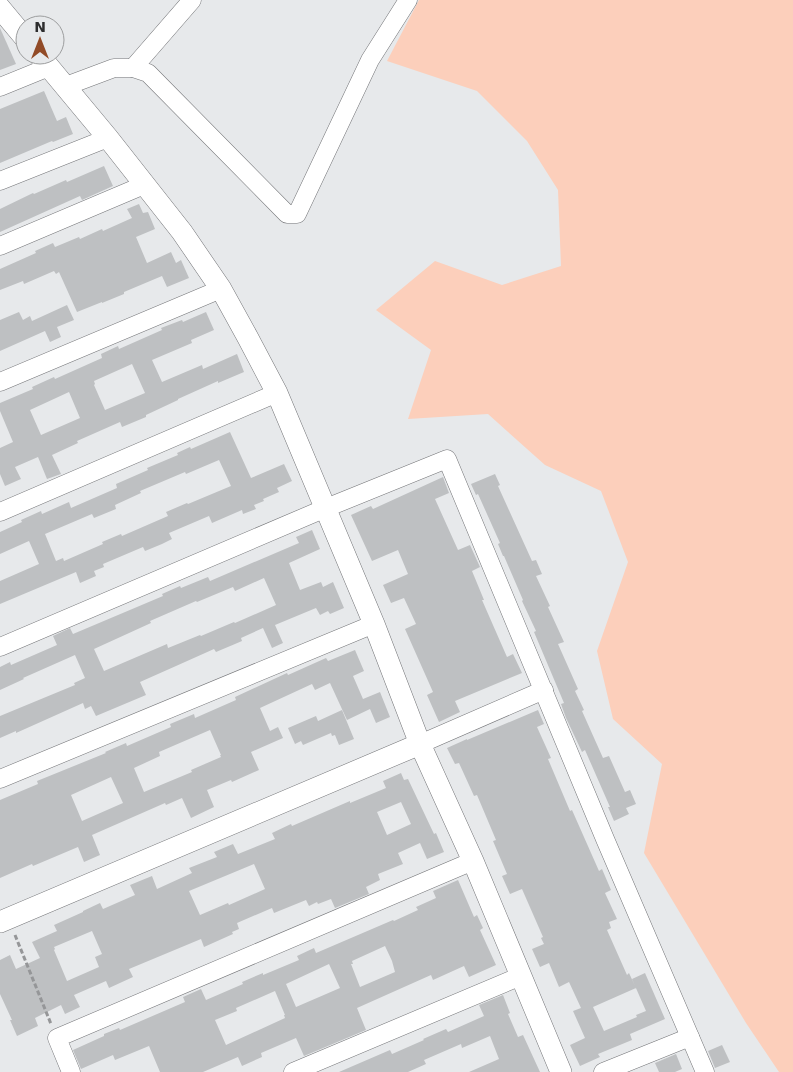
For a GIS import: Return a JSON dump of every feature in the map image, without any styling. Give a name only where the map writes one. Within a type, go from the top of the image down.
[{"type":"street","points":[[133,68],[192,0]]},
{"type":"street","points":[[66,86],[114,68],[133,68],[148,73],[287,214],[297,214],[370,60],[408,0]]},
{"type":"street","points":[[0,8],[15,26]]},
{"type":"street","points":[[0,88],[37,65]]},
{"type":"street","points":[[48,65],[182,232],[221,289],[277,393],[374,624],[420,744],[474,862],[561,1072]]},
{"type":"street","points":[[0,181],[108,138]]},
{"type":"street","points":[[0,246],[144,185]]},
{"type":"street","points":[[0,382],[221,289]]},
{"type":"street","points":[[0,512],[277,393]]},
{"type":"street","points":[[0,647],[326,508],[447,459],[605,839],[705,1072]]},
{"type":"street","points":[[0,779],[374,624]]},
{"type":"street","points":[[4,920],[544,690]]},
{"type":"street","points":[[71,1072],[57,1038],[474,862]]},
{"type":"street","points":[[292,1072],[521,976]]},
{"type":"street","points":[[603,1072],[690,1037]]},
{"type":"path","points":[[4,920],[57,1038]]},
{"type":"shaded area","points":[[419,0],[793,0],[793,1072],[779,1072],[746,1023],[644,853],[662,764],[613,719],[597,651],[628,562],[601,491],[545,465],[488,414],[408,419],[431,350],[376,310],[435,261],[502,285],[561,266],[558,190],[527,141],[477,91],[387,61]]},
{"type":"building","points":[[0,28],[15,64],[0,70]]},
{"type":"building","points":[[44,91],[57,121],[66,117],[73,134],[0,163],[0,109]]},
{"type":"building","points":[[104,166],[113,186],[82,200],[80,196],[0,232],[0,209],[33,193],[66,180],[67,182]]},
{"type":"building","points":[[139,204],[143,213],[148,212],[155,229],[136,237],[147,263],[171,252],[176,263],[181,260],[189,278],[167,287],[162,276],[124,292],[124,294],[77,312],[59,272],[56,274],[54,271],[24,284],[23,281],[0,290],[0,269],[53,243],[55,247],[102,229],[103,231],[132,218],[127,209]]},
{"type":"building","points":[[67,305],[74,320],[57,327],[61,337],[50,342],[45,331],[0,351],[0,320],[19,312],[23,320],[30,316],[32,321]]},
{"type":"building","points":[[206,312],[214,330],[191,340],[192,343],[152,360],[162,382],[202,365],[203,369],[237,354],[244,372],[218,383],[218,381],[178,399],[146,415],[146,417],[122,427],[120,422],[77,441],[78,443],[52,455],[61,474],[47,479],[38,457],[15,467],[21,479],[5,486],[0,474],[0,448],[13,442],[0,411],[0,403],[33,389],[32,387],[54,377],[55,379],[102,358],[101,354],[118,346],[119,349],[162,330],[161,328],[182,320],[183,322]],"holes":[[[132,364],[145,393],[105,410],[94,381]],[[69,392],[80,418],[41,435],[30,410]]]},
{"type":"building","points":[[230,432],[251,478],[284,464],[292,481],[277,488],[279,492],[254,505],[256,509],[243,514],[242,510],[212,523],[209,516],[169,533],[172,539],[162,544],[145,551],[143,547],[103,564],[104,567],[94,571],[96,576],[80,583],[76,572],[0,604],[0,581],[39,564],[29,541],[0,554],[0,532],[41,511],[42,514],[69,502],[71,508],[117,488],[116,484],[178,455],[177,453],[190,447],[191,449]],"holes":[[[219,460],[231,486],[166,512],[168,516],[122,536],[121,534],[102,542],[103,544],[64,561],[63,558],[56,561],[45,534],[92,514],[94,518],[116,509],[115,505],[141,493],[140,491]]]},
{"type":"building","points":[[495,474],[500,485],[498,486],[532,561],[536,560],[542,574],[536,576],[564,642],[558,644],[578,689],[575,691],[584,710],[582,711],[603,758],[609,756],[625,792],[630,790],[636,804],[626,808],[629,814],[614,821],[608,807],[610,807],[585,750],[582,752],[566,718],[561,704],[564,703],[534,632],[536,631],[498,544],[500,543],[478,494],[476,495],[471,484]]},
{"type":"building","points":[[443,477],[449,493],[435,499],[458,550],[470,545],[480,567],[472,571],[484,600],[482,600],[507,657],[513,654],[522,673],[455,701],[460,712],[439,722],[427,695],[433,692],[405,629],[416,624],[404,598],[391,603],[383,585],[408,574],[398,550],[372,561],[351,515],[371,506],[373,509]]},
{"type":"building","points":[[312,530],[320,549],[289,563],[300,590],[321,582],[323,587],[333,582],[344,608],[330,614],[328,611],[320,615],[316,608],[275,625],[283,643],[272,648],[263,628],[241,638],[242,641],[235,644],[216,652],[214,649],[140,682],[146,695],[96,716],[91,706],[85,709],[83,703],[16,733],[16,731],[0,738],[0,716],[75,685],[74,683],[85,678],[75,655],[0,690],[0,667],[10,662],[11,665],[57,645],[53,636],[70,628],[73,634],[163,596],[162,594],[180,586],[181,588],[208,577],[210,581],[299,543],[296,537]],"holes":[[[264,578],[276,605],[235,623],[168,648],[167,644],[104,671],[94,649],[196,601],[233,587],[235,591]]]},
{"type":"building","points":[[355,650],[364,671],[353,676],[363,699],[380,692],[390,717],[376,723],[370,709],[347,720],[330,683],[315,690],[312,684],[260,708],[270,731],[278,727],[283,738],[251,752],[259,770],[232,782],[231,780],[207,790],[214,807],[191,818],[182,798],[166,805],[165,803],[92,835],[100,855],[84,862],[78,847],[0,878],[0,800],[38,784],[37,781],[126,743],[127,746],[171,727],[170,724],[194,714],[195,718],[236,700],[235,697],[287,673],[288,675],[326,658],[328,661]],"holes":[[[210,730],[221,757],[191,770],[192,772],[144,792],[134,768],[160,756],[159,752]],[[111,777],[123,803],[82,821],[71,795]]]},
{"type":"building","points":[[342,710],[354,739],[339,745],[335,735],[332,736],[331,733],[303,745],[301,741],[295,744],[288,728],[316,716],[318,721]]},
{"type":"building","points":[[538,710],[544,724],[537,727],[551,758],[548,759],[570,811],[572,810],[599,871],[602,869],[611,890],[605,893],[617,919],[609,922],[611,928],[607,930],[627,975],[629,973],[635,986],[632,979],[645,973],[665,1019],[630,1034],[632,1040],[598,1054],[600,1057],[580,1066],[570,1045],[585,1038],[573,1011],[581,1008],[569,982],[559,987],[549,963],[540,967],[532,949],[544,944],[541,938],[543,937],[522,889],[510,894],[502,876],[507,874],[493,841],[496,840],[477,795],[474,796],[459,763],[455,764],[447,748]],"holes":[[[636,988],[646,1011],[636,1015],[637,1017],[604,1031],[593,1007]]]},
{"type":"building","points":[[401,773],[404,780],[408,779],[444,852],[427,859],[420,843],[398,853],[403,864],[378,874],[380,880],[366,887],[369,894],[335,908],[331,899],[309,906],[306,900],[274,913],[272,908],[237,923],[239,929],[232,932],[233,934],[204,947],[201,939],[129,969],[133,977],[109,988],[106,981],[74,995],[80,1007],[65,1014],[61,1005],[35,1018],[38,1026],[17,1036],[0,994],[0,960],[10,955],[16,969],[40,958],[32,942],[57,931],[54,925],[100,903],[103,909],[135,895],[130,885],[152,876],[157,889],[192,873],[189,868],[217,857],[214,852],[233,844],[238,854],[275,839],[272,833],[291,824],[292,826],[386,788],[383,781]],"holes":[[[401,802],[411,824],[387,835],[377,812]],[[254,864],[265,889],[200,915],[189,891]],[[92,931],[102,954],[95,957],[99,967],[67,981],[54,947]]]},
{"type":"building","points":[[458,880],[474,917],[477,915],[483,928],[480,930],[496,965],[469,977],[464,966],[433,980],[431,975],[357,1008],[366,1030],[304,1056],[296,1038],[261,1053],[262,1057],[242,1066],[238,1057],[203,1072],[160,1072],[149,1046],[115,1060],[113,1055],[81,1069],[73,1050],[104,1036],[104,1034],[119,1028],[120,1030],[185,1002],[183,997],[201,989],[206,1000],[243,984],[242,982],[299,960],[297,956],[314,948],[316,953],[394,921],[418,910],[416,907],[436,898],[433,891]],"holes":[[[385,946],[395,972],[360,987],[351,964],[353,964],[352,961]],[[329,964],[340,988],[296,1007],[286,984]],[[275,991],[285,1018],[226,1045],[215,1020],[237,1011],[236,1008]]]},
{"type":"building","points":[[503,995],[510,1013],[508,1014],[518,1037],[523,1035],[540,1072],[469,1072],[499,1059],[490,1036],[462,1048],[461,1044],[424,1060],[426,1064],[408,1072],[339,1072],[390,1050],[392,1054],[446,1029],[448,1032],[484,1016],[479,1005]]},
{"type":"building","points":[[722,1045],[730,1062],[715,1068],[708,1051]]},
{"type":"building","points":[[676,1054],[682,1069],[675,1072],[659,1072],[655,1063]]}]
